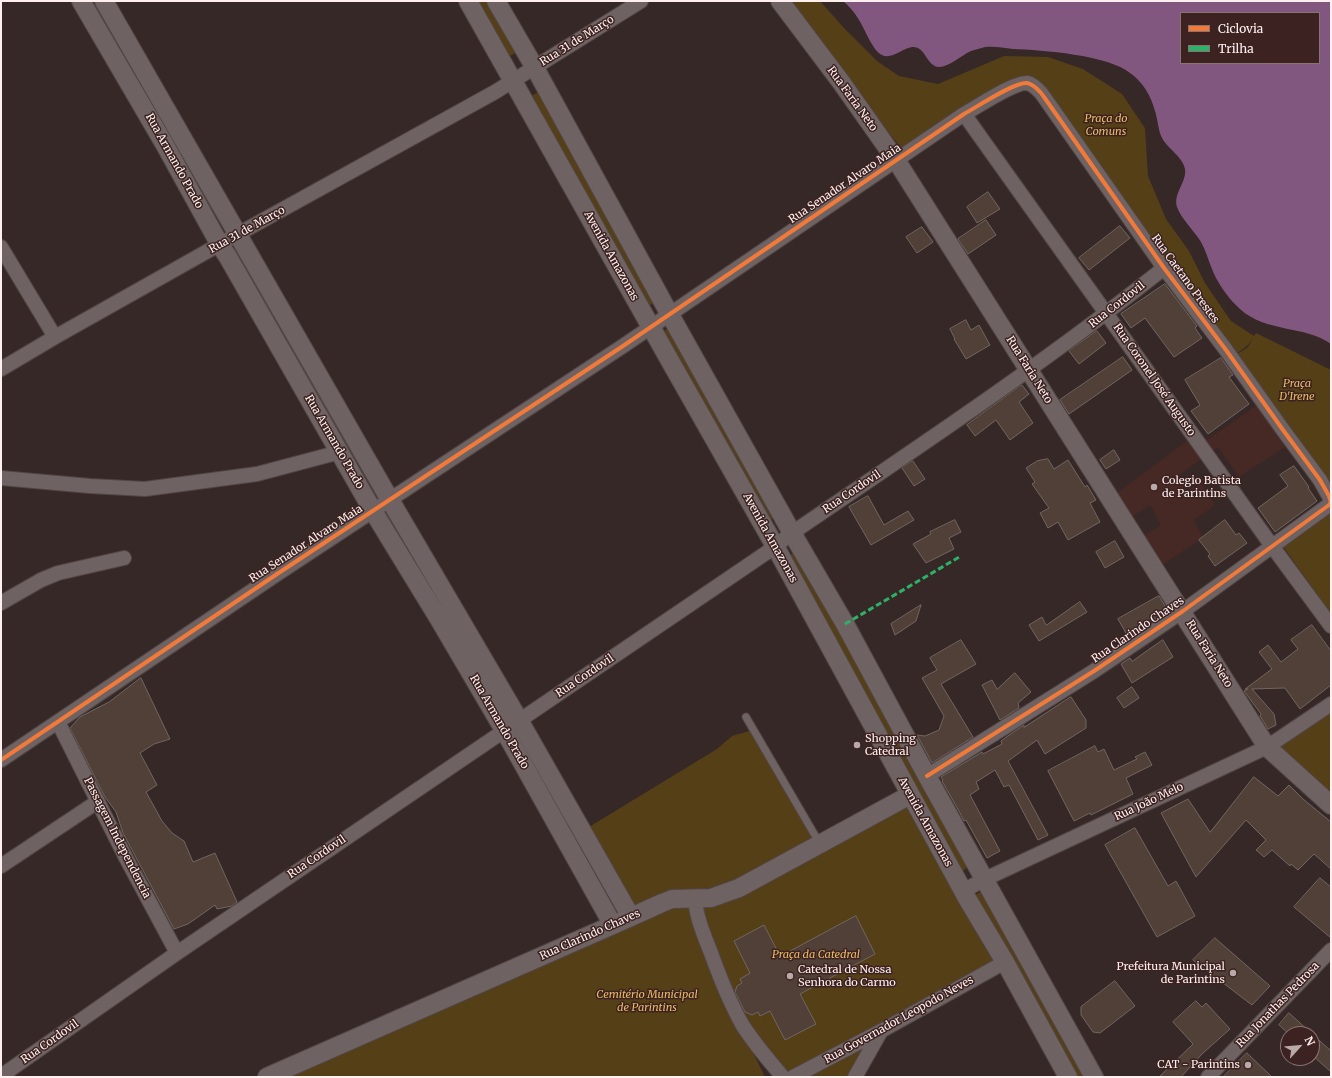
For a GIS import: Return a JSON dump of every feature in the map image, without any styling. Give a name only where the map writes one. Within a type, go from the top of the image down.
[{"type":"street","name":"Rua Armando Prado","points":[[81,1],[162,138],[220,245],[373,511],[504,730],[613,924]]},
{"type":"street","name":"Rua Armando Prado","points":[[104,1],[631,917]]},
{"type":"street","name":"Avenida Amazonas","points":[[468,1],[775,546],[910,795],[963,891],[1005,962],[1068,1077]]},
{"type":"street","name":"Avenida Amazonas","points":[[496,1],[535,68],[792,533],[845,624],[927,776],[1094,1077]]},
{"type":"street","name":"Rua 31 de Março","points":[[1,369],[238,234],[494,92],[535,68],[640,1]]},
{"type":"street","name":"Rua Faria Neto","points":[[780,1],[841,82],[896,160],[1183,611],[1267,747],[1331,806]]},
{"type":"street","name":"Rua Senador Alvaro Maia","points":[[1,760],[264,582],[623,346],[650,326],[964,114],[1019,84],[1028,83],[1035,88]]},
{"type":"street","name":"Rua Caetano Prestes","points":[[1035,88],[1044,97],[1164,268],[1226,350],[1320,480]]},
{"type":"street","name":"Rua Coronel José Augusto","points":[[964,114],[1272,546],[1331,626]]},
{"type":"street","points":[[1,247],[55,337]]},
{"type":"street","name":"Rua Cordovil","points":[[1,1076],[177,953],[775,546],[1030,370],[1107,314],[1164,268]]},
{"type":"street","points":[[1,478],[145,489],[257,474],[340,452]]},
{"type":"street","name":"Rua Clarindo Chaves","points":[[927,776],[1094,671],[1183,611],[1329,505],[1331,502],[1330,498],[1320,480]]},
{"type":"street","points":[[1,603],[58,572],[124,558]]},
{"type":"street","name":"Rua João Melo","points":[[963,891],[985,879],[1267,747],[1331,704]]},
{"type":"street","name":"Passagem Independencia","points":[[58,722],[97,802],[177,953]]},
{"type":"street","name":"Rua Clarindo Chaves","points":[[267,1077],[668,900],[714,897],[739,888],[910,795]]},
{"type":"street","points":[[1,866],[97,802]]},
{"type":"street","points":[[696,898],[696,910],[704,936],[734,1010],[754,1042],[782,1077]]},
{"type":"street","name":"Rua Jonathas Pedrosa","points":[[1208,1077],[1331,950]]},
{"type":"street","name":"Rua Governador Leopodo Neves","points":[[793,1077],[881,1031],[1005,962]]},
{"type":"street","points":[[855,1077],[881,1031]]},
{"type":"lane","points":[[746,717],[820,844]]},
{"type":"shaded area","points":[[843,1],[1331,1],[1331,344],[1321,338],[1309,334],[1273,326],[1250,317],[1226,294],[1216,278],[1201,242],[1177,207],[1176,202],[1178,192],[1185,174],[1184,165],[1162,138],[1156,114],[1149,95],[1139,81],[1130,73],[1107,62],[1091,58],[1057,52],[995,47],[985,47],[971,51],[951,63],[939,67],[931,63],[917,48],[908,48],[893,55],[886,56],[882,55],[875,49],[852,10]]},
{"type":"shaded area","name":"Colegio Batista de Parintins","points":[[1257,405],[1285,447],[1239,477],[1218,447],[1178,476],[1186,492],[1201,483],[1215,505],[1194,520],[1203,538],[1161,566],[1143,536],[1161,525],[1150,505],[1130,518],[1116,494],[1187,441],[1194,449]]},
{"type":"green space","points":[[474,1],[488,1],[517,52],[506,58]]},
{"type":"green space","name":"Praça do Comuns","points":[[789,1],[820,1],[877,61],[899,76],[938,84],[1004,56],[1048,57],[1083,69],[1122,94],[1145,128],[1148,176],[1166,219],[1189,251],[1205,283],[1231,321],[1254,336],[1256,333],[1331,370],[1331,493],[1234,356],[1248,347],[1253,338],[1248,345],[1235,355],[1043,90],[1021,85],[903,150],[815,42]]},
{"type":"green space","points":[[540,91],[657,302],[645,307],[528,98]]},
{"type":"green space","points":[[671,327],[777,516],[766,522],[660,333]]},
{"type":"green space","points":[[1331,500],[1331,614],[1280,542]]},
{"type":"green space","points":[[797,551],[971,865],[961,872],[787,557]]},
{"type":"green space","points":[[1331,710],[1331,797],[1277,747]]},
{"type":"green space","name":"Praça da Catedral","points":[[753,730],[819,843],[910,793],[1004,962],[879,1029],[852,1077],[785,1077],[743,1025],[695,897],[633,915],[584,830],[717,749],[732,736]]},
{"type":"green space","points":[[984,890],[1088,1077],[1076,1077],[975,895]]},
{"type":"green space","name":"Cemitério Municipal de Parintins","points":[[686,901],[740,1025],[765,1077],[289,1077]]},
{"type":"building","points":[[988,192],[1000,209],[977,223],[967,207]]},
{"type":"building","points":[[986,220],[996,235],[968,254],[958,239]]},
{"type":"building","points":[[1120,226],[1130,238],[1089,270],[1079,258]]},
{"type":"building","points":[[922,227],[933,242],[917,253],[906,237]]},
{"type":"building","points":[[1165,284],[1197,326],[1195,328],[1202,338],[1174,357],[1145,318],[1131,328],[1121,314]]},
{"type":"building","points":[[966,320],[971,330],[979,325],[990,345],[966,359],[950,329]]},
{"type":"building","points":[[1097,331],[1106,343],[1079,364],[1069,351]]},
{"type":"building","points":[[1123,357],[1132,370],[1069,414],[1060,400]]},
{"type":"building","points":[[1221,358],[1233,375],[1229,377],[1249,404],[1208,434],[1191,411],[1200,405],[1185,380]]},
{"type":"building","points":[[1022,385],[1029,394],[1019,402],[1033,423],[1010,440],[996,420],[975,436],[967,425]]},
{"type":"building","points":[[1114,450],[1120,460],[1106,469],[1100,460]]},
{"type":"building","points":[[1048,459],[1054,469],[1068,460],[1085,487],[1087,485],[1096,500],[1090,503],[1100,522],[1068,540],[1058,522],[1048,528],[1040,513],[1049,508],[1032,484],[1035,482],[1026,468],[1037,461]]},
{"type":"building","points":[[913,461],[925,479],[914,486],[902,468]]},
{"type":"building","points":[[1294,466],[1317,501],[1275,532],[1258,508],[1288,486],[1280,475]]},
{"type":"building","points":[[868,496],[884,525],[908,511],[914,520],[871,545],[849,507]]},
{"type":"building","points":[[955,520],[961,532],[949,538],[954,549],[926,563],[913,544],[931,534],[930,532]]},
{"type":"building","points":[[1225,520],[1236,535],[1239,533],[1247,543],[1215,566],[1208,556],[1210,554],[1199,540]]},
{"type":"building","points":[[1115,541],[1124,557],[1105,568],[1096,552]]},
{"type":"building","points":[[1159,596],[1168,611],[1127,635],[1118,619]]},
{"type":"building","points":[[1080,602],[1087,612],[1039,641],[1029,625],[1042,617],[1046,625]]},
{"type":"building","points":[[921,605],[916,621],[895,635],[891,624]]},
{"type":"building","points":[[1312,625],[1331,651],[1331,685],[1300,709],[1285,688],[1252,689],[1274,714],[1276,725],[1268,729],[1260,716],[1261,714],[1244,691],[1272,669],[1259,652],[1268,645],[1281,662],[1298,649],[1291,640]]},
{"type":"building","points":[[961,640],[976,664],[941,684],[973,737],[932,763],[917,735],[925,736],[939,730],[944,716],[922,678],[937,670],[930,658]]},
{"type":"building","points":[[1163,640],[1173,657],[1132,683],[1121,664],[1130,658],[1132,661]]},
{"type":"building","points":[[1015,673],[1031,692],[1018,703],[1019,708],[1000,720],[982,685],[992,680],[997,689]]},
{"type":"building","points":[[141,678],[170,739],[154,744],[140,753],[157,785],[146,792],[162,821],[172,833],[184,841],[193,862],[215,853],[237,902],[232,906],[217,909],[215,905],[188,924],[174,929],[123,833],[116,812],[105,797],[70,728],[80,717],[109,702]]},
{"type":"building","points":[[1132,687],[1139,698],[1124,708],[1117,698]]},
{"type":"building","points":[[1071,697],[1086,720],[1086,728],[1045,754],[1037,740],[1008,761],[1048,835],[1038,840],[1009,785],[1004,787],[995,770],[976,782],[979,789],[970,795],[1000,851],[987,858],[966,820],[964,821],[941,777],[982,752],[983,754],[1002,744],[1001,741],[1009,735]]},
{"type":"building","points":[[1095,746],[1098,752],[1104,749],[1114,770],[1137,759],[1135,757],[1145,752],[1152,765],[1126,778],[1133,794],[1091,815],[1090,813],[1074,821],[1048,771]]},
{"type":"building","points":[[1254,777],[1278,796],[1289,785],[1303,799],[1331,822],[1331,869],[1314,854],[1298,870],[1291,864],[1290,866],[1272,850],[1264,857],[1256,850],[1266,840],[1246,820],[1196,877],[1161,813],[1188,799],[1210,832]]},
{"type":"building","points":[[1135,828],[1168,886],[1176,881],[1195,916],[1157,937],[1105,845]]},
{"type":"building","points":[[1320,878],[1331,887],[1331,938],[1294,907]]},
{"type":"building","name":"Catedral de Nossa Senhora do Carmo","points":[[856,916],[875,954],[800,994],[816,1024],[785,1040],[770,1011],[760,1016],[758,1012],[752,1015],[745,1012],[735,992],[737,986],[742,983],[740,979],[750,973],[734,941],[764,925],[780,956]]},
{"type":"building","name":"Prefeitura Municipal de Parintins","points":[[1215,938],[1270,986],[1252,1005],[1193,960]]},
{"type":"building","points":[[1115,981],[1135,1006],[1100,1033],[1093,1032],[1081,1015],[1081,1007]]},
{"type":"building","points":[[1196,1001],[1202,1007],[1206,1003],[1230,1029],[1202,1054],[1181,1077],[1159,1077],[1193,1044],[1173,1022]]},
{"type":"building","points":[[1289,1013],[1303,1026],[1280,1026],[1279,1025]]},
{"type":"building","points":[[1320,1041],[1331,1051],[1331,1072],[1320,1062]]},
{"type":"building","name":"CAT - Parintins","points":[[1247,1053],[1272,1077],[1223,1077]]},
{"type":"marked path","points":[[845,624],[961,556]]},
{"type":"cycle path","points":[[1,760],[277,574],[623,346],[964,114],[1014,86],[1027,83],[1043,95],[1164,268],[1226,350],[1320,480],[1331,502],[1329,505],[1183,611],[1094,671],[927,776]]},
{"type":"place","name":"Colegio Batista de Parintins","points":[[1154,487]]},
{"type":"place","name":"Shopping Catedral","points":[[857,745]]},
{"type":"place","name":"Prefeitura Municipal de Parintins","points":[[1233,973]]},
{"type":"place","name":"Catedral de Nossa Senhora do Carmo","points":[[790,976]]},
{"type":"place","name":"CAT - Parintins","points":[[1248,1065]]},
{"type":"park label","name":"Praça D'Irene","points":[[1297,390]]}]
